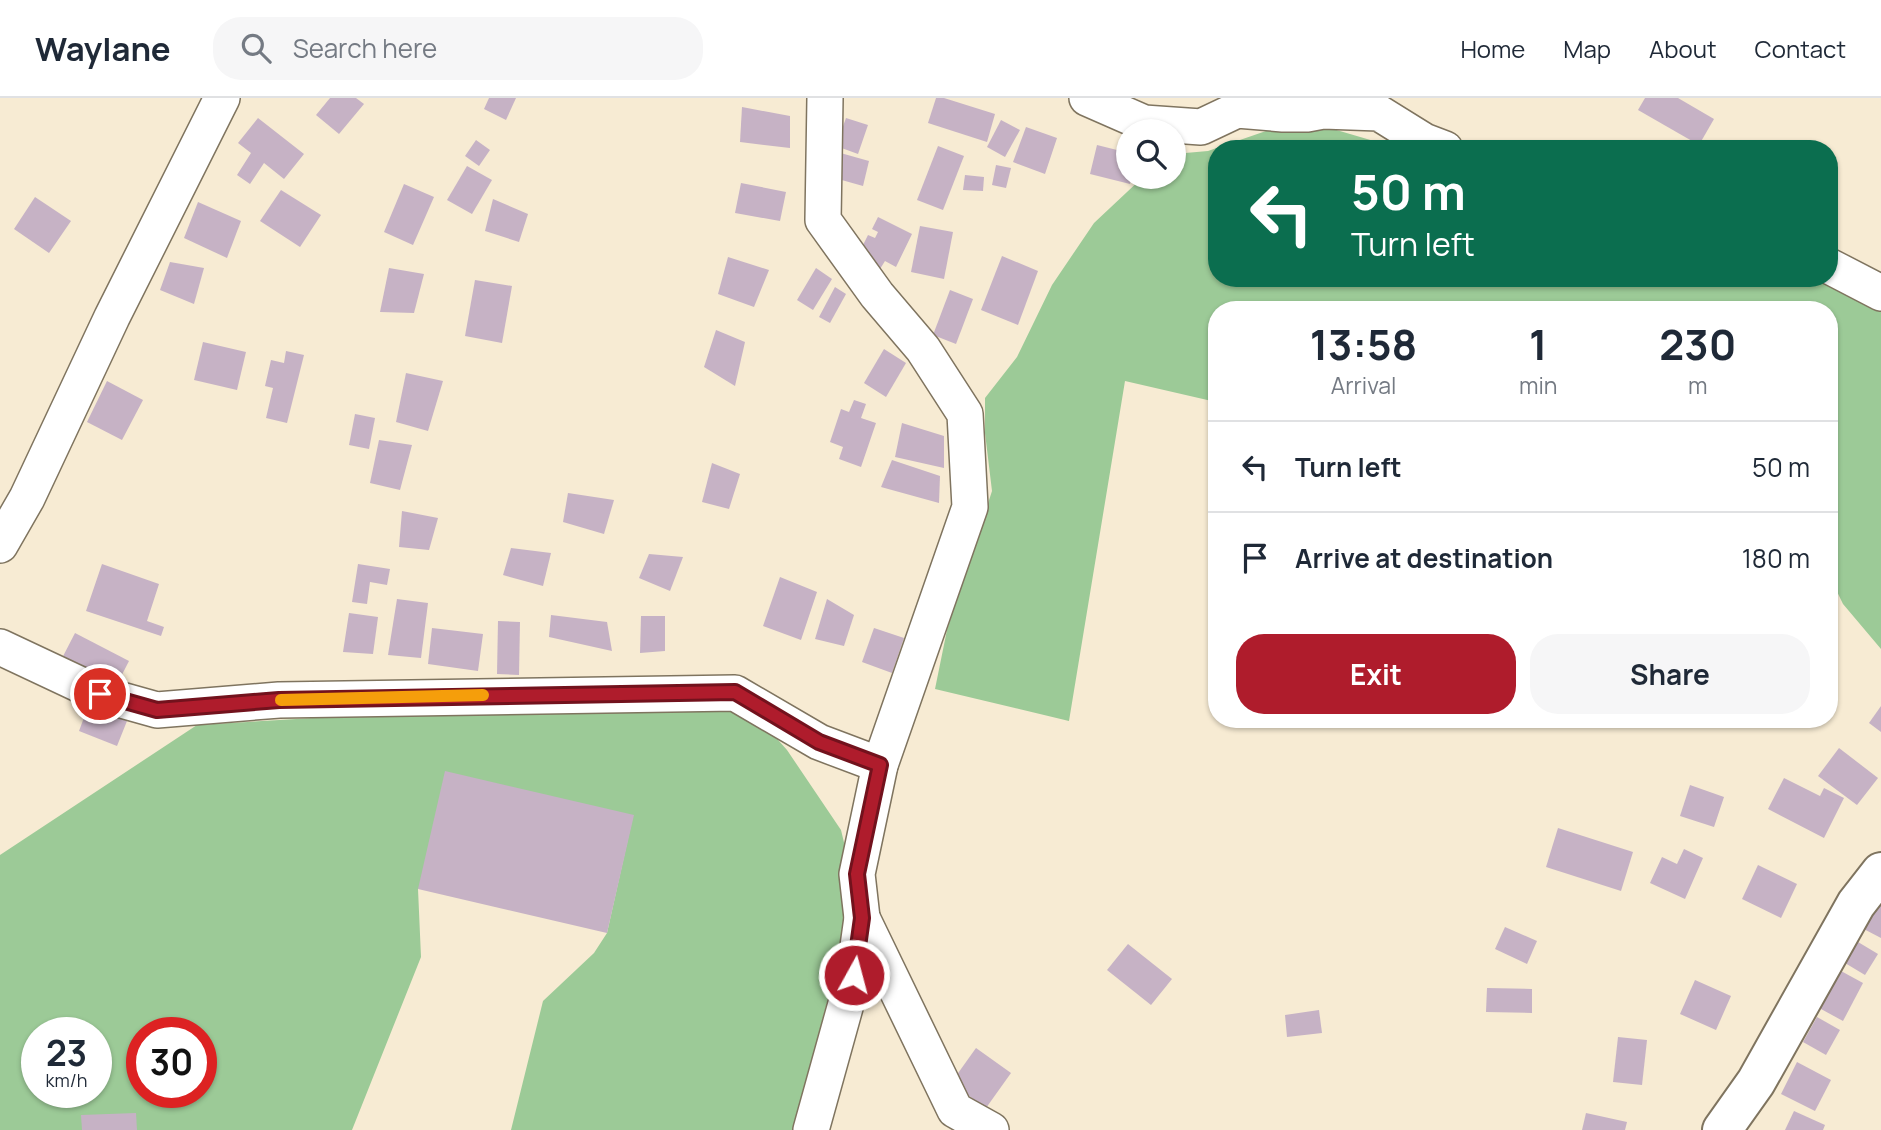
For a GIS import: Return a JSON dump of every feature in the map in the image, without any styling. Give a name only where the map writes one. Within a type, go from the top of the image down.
[{"type":"street","points":[[3,532],[27,498],[112,317],[222,98]]},
{"type":"street","points":[[811,1130],[854,975],[862,918],[857,874],[880,765],[970,507],[965,414],[923,349],[877,295],[823,220],[825,98]]},
{"type":"street","points":[[1087,98],[1144,123],[1200,127],[1237,110],[1307,114],[1323,111],[1379,113],[1422,140]]},
{"type":"street","points":[[1838,271],[1881,293]]},
{"type":"street","points":[[0,647],[100,694],[157,710],[279,700],[735,692],[819,742],[880,765]]},
{"type":"street","points":[[1722,1130],[1756,1082],[1856,904],[1881,872]]},
{"type":"street","points":[[862,918],[955,1110],[990,1130]]},
{"type":"green space","points":[[1333,129],[1370,140],[1240,140],[1266,131]]},
{"type":"green space","points":[[1208,151],[1208,287],[1838,287],[1838,284],[1881,309],[1881,649],[1843,604],[1838,594],[1838,301],[1208,301],[1208,400],[1125,381],[1069,721],[935,689],[947,630],[992,491],[985,433],[985,398],[1017,357],[1052,285],[1094,223],[1130,189],[1186,189],[1186,153]]},
{"type":"green space","points":[[725,705],[753,712],[787,750],[841,830],[847,855],[849,920],[793,1130],[511,1130],[543,1001],[594,953],[607,933],[633,816],[418,889],[421,957],[352,1130],[0,1130],[0,855],[197,725],[414,712]]},
{"type":"building","points":[[330,98],[356,98],[364,104],[339,134],[316,115]]},
{"type":"building","points":[[489,98],[516,98],[506,120],[484,109]]},
{"type":"building","points":[[936,98],[995,114],[987,142],[928,123]]},
{"type":"building","points":[[1645,98],[1678,98],[1714,119],[1702,140],[1690,140],[1638,110]]},
{"type":"building","points":[[742,107],[790,116],[790,148],[740,142]]},
{"type":"building","points":[[258,118],[304,154],[284,179],[264,163],[250,184],[237,175],[251,153],[238,143]]},
{"type":"building","points":[[846,118],[868,125],[858,154],[836,146]]},
{"type":"building","points":[[1001,120],[1020,130],[1005,157],[987,147]]},
{"type":"building","points":[[1026,127],[1057,138],[1045,174],[1013,162]]},
{"type":"building","points":[[476,140],[490,150],[479,166],[465,156]]},
{"type":"building","points":[[1097,145],[1116,150],[1116,180],[1090,174]]},
{"type":"building","points":[[938,146],[964,156],[943,210],[917,200]]},
{"type":"building","points":[[837,152],[869,161],[863,186],[831,177]]},
{"type":"building","points":[[996,165],[1011,168],[1006,188],[992,185]]},
{"type":"building","points":[[467,166],[492,180],[472,214],[447,200]]},
{"type":"building","points":[[965,175],[984,177],[983,191],[963,190]]},
{"type":"building","points":[[741,183],[786,192],[780,221],[735,213]]},
{"type":"building","points":[[404,184],[434,197],[413,245],[384,232]]},
{"type":"building","points":[[281,190],[321,215],[300,247],[260,221]]},
{"type":"building","points":[[35,197],[71,221],[49,253],[14,229]]},
{"type":"building","points":[[493,199],[528,214],[519,242],[485,231]]},
{"type":"building","points":[[198,202],[241,221],[227,258],[184,238]]},
{"type":"building","points":[[878,217],[912,234],[896,267],[885,261],[880,269],[867,263],[860,251],[868,235],[875,238],[878,232],[872,229]]},
{"type":"building","points":[[920,226],[953,232],[944,279],[911,272]]},
{"type":"building","points":[[1002,256],[1038,271],[1018,325],[981,310]]},
{"type":"building","points":[[728,257],[769,270],[754,307],[718,294]]},
{"type":"building","points":[[170,262],[204,268],[194,304],[160,290]]},
{"type":"building","points":[[389,268],[424,274],[414,313],[380,312]]},
{"type":"building","points":[[816,268],[832,279],[813,310],[797,300]]},
{"type":"building","points":[[475,280],[512,286],[502,343],[465,336]]},
{"type":"building","points":[[835,287],[846,294],[830,323],[819,317]]},
{"type":"building","points":[[950,290],[973,299],[956,344],[933,335]]},
{"type":"building","points":[[716,330],[745,342],[735,386],[704,367]]},
{"type":"building","points":[[203,342],[246,352],[237,390],[194,380]]},
{"type":"building","points":[[884,349],[906,363],[886,397],[864,383]]},
{"type":"building","points":[[286,351],[304,355],[287,423],[266,418],[273,388],[265,386],[271,360],[284,363]]},
{"type":"building","points":[[406,373],[443,381],[428,431],[396,422]]},
{"type":"building","points":[[107,381],[143,400],[122,440],[87,422]]},
{"type":"building","points":[[854,400],[866,404],[861,418],[876,423],[861,467],[839,459],[843,447],[830,442],[841,409],[849,412]]},
{"type":"building","points":[[355,414],[375,418],[369,449],[349,445]]},
{"type":"building","points":[[902,423],[944,436],[944,468],[895,457]]},
{"type":"building","points":[[379,440],[412,445],[400,490],[370,483]]},
{"type":"building","points":[[892,460],[940,476],[939,503],[881,487]]},
{"type":"building","points":[[712,463],[740,474],[729,509],[702,502]]},
{"type":"building","points":[[568,493],[614,500],[604,534],[563,522]]},
{"type":"building","points":[[402,511],[438,518],[429,550],[399,547]]},
{"type":"building","points":[[511,548],[551,553],[543,586],[503,575]]},
{"type":"building","points":[[649,554],[683,557],[670,591],[639,578]]},
{"type":"building","points":[[102,564],[159,584],[147,621],[164,627],[161,636],[86,611]]},
{"type":"building","points":[[358,564],[390,569],[387,585],[370,582],[367,604],[352,602]]},
{"type":"building","points":[[780,577],[817,592],[801,640],[763,626]]},
{"type":"building","points":[[397,599],[428,603],[421,658],[388,655]]},
{"type":"building","points":[[827,599],[854,615],[844,646],[815,639]]},
{"type":"building","points":[[349,613],[378,617],[373,654],[343,652]]},
{"type":"building","points":[[551,615],[607,622],[612,651],[549,637]]},
{"type":"building","points":[[641,616],[665,616],[665,651],[640,653]]},
{"type":"building","points":[[498,621],[520,622],[519,675],[497,674]]},
{"type":"building","points":[[432,628],[483,634],[478,671],[428,664]]},
{"type":"building","points":[[874,628],[904,638],[892,673],[862,662]]},
{"type":"building","points":[[75,633],[129,661],[112,694],[58,666]]},
{"type":"building","points":[[1881,706],[1881,732],[1869,723]]},
{"type":"building","points":[[88,707],[127,721],[117,746],[79,731]]},
{"type":"building","points":[[1839,748],[1878,778],[1857,805],[1818,776]]},
{"type":"building","points":[[445,771],[634,815],[607,933],[418,889]]},
{"type":"building","points":[[1784,778],[1820,796],[1824,788],[1844,798],[1824,838],[1768,809]]},
{"type":"building","points":[[1690,785],[1724,797],[1714,827],[1680,816]]},
{"type":"building","points":[[1558,828],[1633,852],[1621,891],[1546,867]]},
{"type":"building","points":[[1684,849],[1703,858],[1685,899],[1650,883],[1662,857],[1677,864]]},
{"type":"building","points":[[1758,865],[1797,884],[1781,918],[1742,899]]},
{"type":"building","points":[[1881,902],[1881,938],[1858,926]]},
{"type":"building","points":[[1505,927],[1537,941],[1527,964],[1495,949]]},
{"type":"building","points":[[1853,939],[1878,954],[1865,975],[1840,960]]},
{"type":"building","points":[[1128,944],[1172,979],[1151,1005],[1107,970]]},
{"type":"building","points":[[1830,965],[1863,983],[1843,1021],[1810,1003]]},
{"type":"building","points":[[1695,980],[1731,996],[1716,1030],[1680,1014]]},
{"type":"building","points":[[1487,988],[1532,989],[1532,1013],[1486,1012]]},
{"type":"building","points":[[1319,1010],[1322,1033],[1287,1037],[1285,1015]]},
{"type":"building","points":[[1817,1017],[1840,1030],[1826,1055],[1803,1042]]},
{"type":"building","points":[[1618,1037],[1647,1040],[1642,1085],[1613,1082]]},
{"type":"building","points":[[976,1048],[1011,1073],[986,1108],[951,1083]]},
{"type":"building","points":[[1797,1062],[1831,1080],[1815,1111],[1781,1094]]},
{"type":"building","points":[[1794,1111],[1825,1125],[1823,1130],[1785,1130]]},
{"type":"building","points":[[136,1113],[137,1130],[82,1130],[81,1115]]},
{"type":"building","points":[[1586,1113],[1627,1122],[1625,1130],[1582,1130]]},
{"type":"slow traffic","points":[[281,700],[483,695]]},
{"type":"route","points":[[100,694],[157,710],[279,700],[735,692],[819,742],[880,765],[857,874],[862,918],[854,975]]}]
